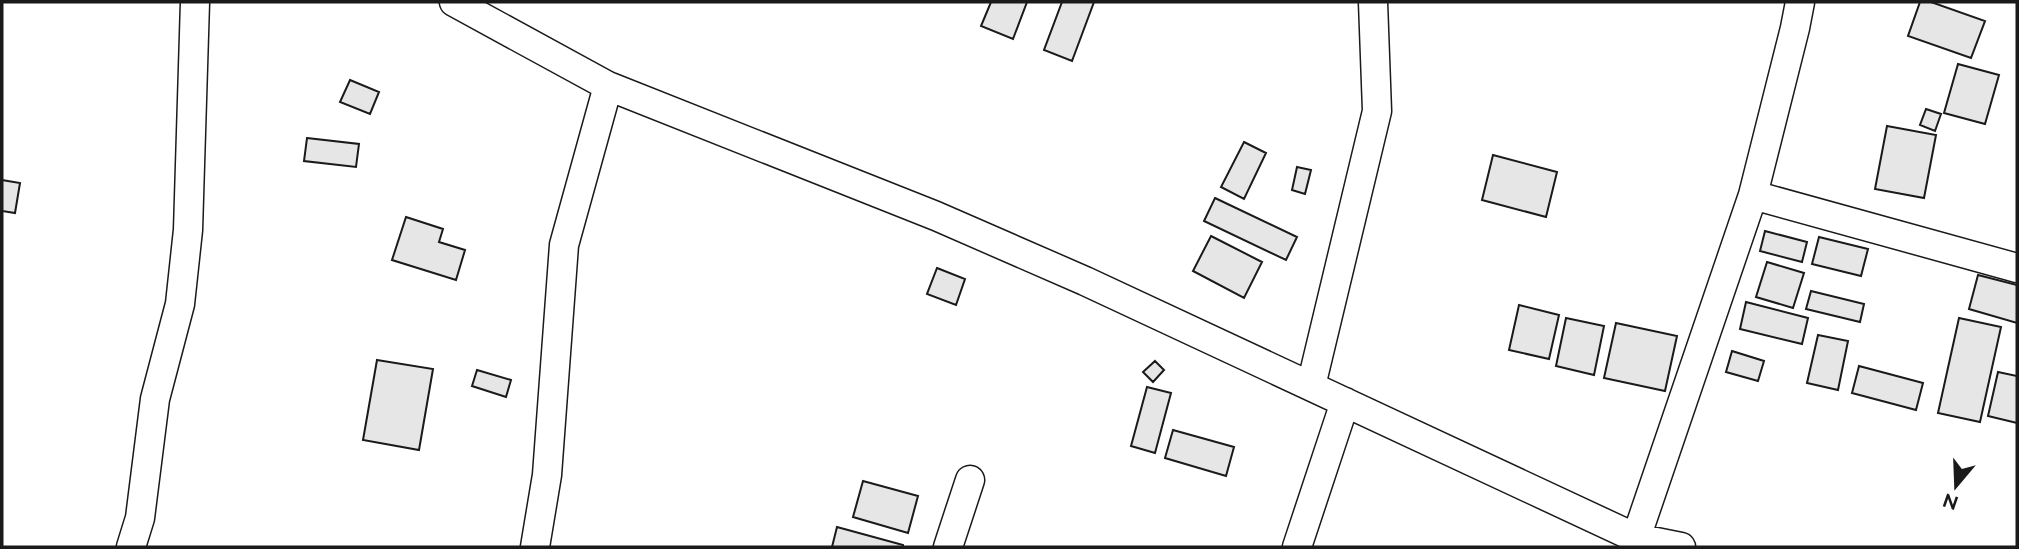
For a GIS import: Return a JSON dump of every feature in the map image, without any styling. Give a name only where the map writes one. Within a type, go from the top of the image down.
[{"type":"street","points":[[131,547],[140,518],[155,399],[180,304],[188,230],[195,2]]},
{"type":"street","points":[[454,2],[608,86],[936,216],[1086,281],[1635,542],[1681,547]]},
{"type":"street","points":[[1311,386],[1377,111],[1373,2]]},
{"type":"street","points":[[1635,542],[1753,195],[1800,2]]},
{"type":"street","points":[[535,547],[547,475],[564,245],[608,86]]},
{"type":"street","points":[[1753,195],[2017,268]]},
{"type":"street","points":[[1297,547],[1345,402]]},
{"type":"street","points":[[948,547],[970,480]]},
{"type":"building","points":[[991,2],[1027,2],[1013,39],[981,26]]},
{"type":"building","points":[[1062,2],[1094,2],[1072,61],[1044,50]]},
{"type":"building","points":[[1920,2],[1931,2],[1985,21],[1971,58],[1908,36]]},
{"type":"building","points":[[1958,64],[1999,75],[1985,124],[1944,113]]},
{"type":"building","points":[[350,80],[379,92],[370,114],[340,102]]},
{"type":"building","points":[[1926,109],[1941,114],[1935,131],[1920,125]]},
{"type":"building","points":[[1887,126],[1936,135],[1924,198],[1875,189]]},
{"type":"building","points":[[307,138],[359,144],[356,167],[304,161]]},
{"type":"building","points":[[1244,142],[1266,153],[1244,199],[1221,187]]},
{"type":"building","points":[[1493,155],[1557,172],[1546,217],[1482,200]]},
{"type":"building","points":[[1297,167],[1311,170],[1305,194],[1292,190]]},
{"type":"building","points":[[2,180],[20,183],[15,213],[2,211]]},
{"type":"building","points":[[1215,198],[1297,237],[1286,260],[1204,221]]},
{"type":"building","points":[[406,217],[443,229],[439,242],[465,250],[456,280],[392,260]]},
{"type":"building","points":[[1765,231],[1807,242],[1802,262],[1760,251]]},
{"type":"building","points":[[1211,236],[1262,262],[1244,298],[1193,271]]},
{"type":"building","points":[[1819,237],[1868,249],[1861,276],[1812,264]]},
{"type":"building","points":[[1767,262],[1804,273],[1793,308],[1756,297]]},
{"type":"building","points":[[937,268],[965,279],[956,305],[927,294]]},
{"type":"building","points":[[1978,275],[2017,285],[2017,323],[1969,309]]},
{"type":"building","points":[[1811,291],[1864,304],[1860,322],[1806,309]]},
{"type":"building","points":[[1746,302],[1808,318],[1802,344],[1740,329]]},
{"type":"building","points":[[1519,305],[1559,315],[1549,359],[1509,350]]},
{"type":"building","points":[[1566,318],[1604,326],[1594,375],[1556,366]]},
{"type":"building","points":[[1959,318],[2001,327],[1980,422],[1938,413]]},
{"type":"building","points":[[1616,323],[1677,336],[1665,391],[1604,378]]},
{"type":"building","points":[[1818,335],[1848,341],[1838,390],[1807,383]]},
{"type":"building","points":[[1732,351],[1764,361],[1758,381],[1726,372]]},
{"type":"building","points":[[377,360],[433,369],[419,450],[363,440]]},
{"type":"building","points":[[1155,361],[1164,370],[1153,382],[1143,372]]},
{"type":"building","points":[[1859,366],[1923,383],[1916,410],[1852,393]]},
{"type":"building","points":[[477,370],[511,380],[506,397],[472,386]]},
{"type":"building","points":[[1998,372],[2017,376],[2017,423],[1988,416]]},
{"type":"building","points":[[1147,387],[1171,393],[1155,453],[1131,446]]},
{"type":"building","points":[[1173,430],[1234,447],[1226,476],[1165,458]]},
{"type":"building","points":[[863,481],[918,496],[908,533],[853,517]]},
{"type":"building","points":[[837,527],[903,545],[903,547],[832,547]]}]
